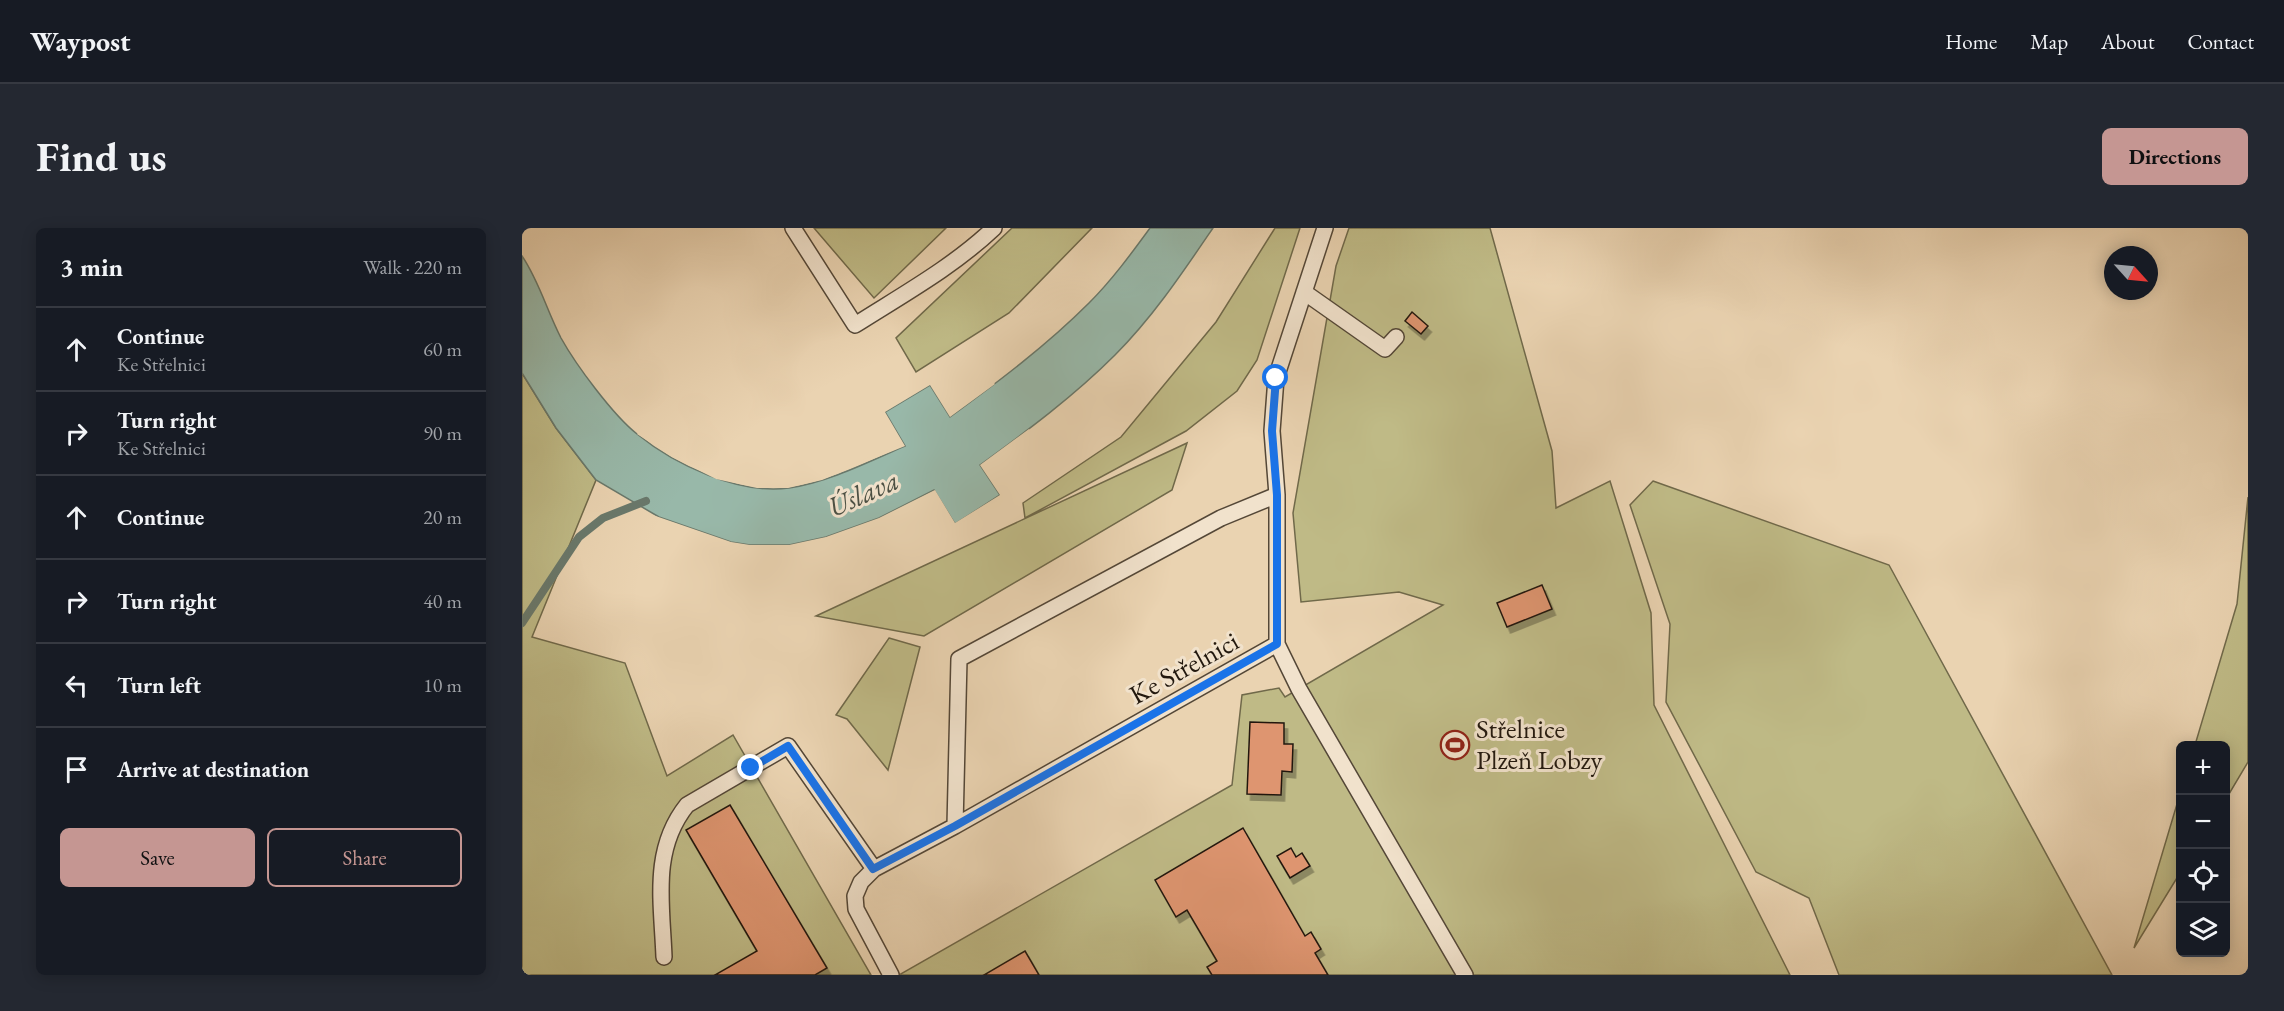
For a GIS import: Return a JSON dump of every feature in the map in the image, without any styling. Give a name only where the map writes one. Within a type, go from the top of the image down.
[{"type":"lane","points":[[793,228],[855,325],[921,284],[980,241],[993,228]]},
{"type":"lane","name":"Ke Střelnici","points":[[873,869],[955,826],[1277,644],[1277,495],[1272,431],[1276,378],[1325,228]]},
{"type":"lane","points":[[1304,292],[1386,349],[1396,337]]},
{"type":"lane","points":[[955,826],[959,659],[1221,518],[1277,495]]},
{"type":"lane","points":[[1277,644],[1299,689],[1465,975]]},
{"type":"lane","points":[[664,957],[661,868],[666,842],[676,819],[687,805],[788,746],[873,869],[861,882],[855,896],[856,909],[891,975]]},
{"type":"shaded area","points":[[814,228],[946,228],[874,298]]},
{"type":"shaded area","points":[[1012,228],[1092,228],[1009,313],[916,372],[896,338]]},
{"type":"shaded area","points":[[1275,228],[1300,228],[1257,360],[1237,391],[1186,431],[1025,518],[1023,503],[1121,437],[1216,322]]},
{"type":"shaded area","name":"Střelnice Plzeň Lobzy","points":[[1349,228],[1490,228],[1552,451],[1556,508],[1610,481],[1651,613],[1654,705],[1790,975],[899,975],[1232,785],[1242,695],[1279,688],[1285,697],[1443,605],[1399,592],[1301,602],[1293,513],[1336,266]]},
{"type":"shaded area","points":[[522,373],[556,428],[596,480],[532,637],[625,663],[667,776],[733,735],[871,975],[522,975]]},
{"type":"shaded area","points":[[1187,443],[1172,490],[924,636],[816,616]]},
{"type":"shaded area","points":[[1653,481],[1889,565],[2112,975],[1839,975],[1809,898],[1756,872],[1666,702],[1670,624],[1630,505]]},
{"type":"shaded area","points":[[2248,497],[2248,762],[2230,792],[2230,741],[2196,741],[2237,604]]},
{"type":"shaded area","points":[[889,638],[920,647],[888,770],[847,719],[836,715]]},
{"type":"shaded area","points":[[2176,807],[2176,880],[2134,948]]},
{"type":"water","name":"Úslava","points":[[1150,228],[1213,228],[1155,310],[1115,355],[1067,399],[980,465],[1000,495],[955,524],[934,490],[879,518],[826,537],[789,545],[750,545],[731,542],[659,517],[596,480],[556,428],[522,373],[522,256],[561,338],[585,375],[627,426],[652,446],[689,467],[729,482],[770,489],[804,485],[848,471],[905,446],[885,412],[930,385],[950,417],[968,404],[1022,363],[1073,319],[1106,285]]},
{"type":"pier","points":[[929,382],[932,383],[951,413],[993,382],[995,384],[950,417],[930,385],[885,412],[905,446],[822,480],[788,488],[757,488],[716,479],[672,457],[637,434],[639,432],[674,455],[717,476],[758,485],[788,485],[821,477],[901,444],[882,411]]},
{"type":"pier","points":[[1029,429],[1031,432],[984,465],[1002,497],[955,527],[934,494],[880,520],[827,540],[789,547],[750,548],[730,545],[658,520],[644,512],[731,542],[750,545],[789,545],[826,537],[879,518],[935,490],[955,523],[1000,495],[980,465]]},
{"type":"building","points":[[1412,312],[1428,326],[1421,334],[1405,321]]},
{"type":"building","points":[[1542,585],[1552,609],[1507,627],[1497,603]]},
{"type":"building","points":[[1250,722],[1284,723],[1284,744],[1293,744],[1292,772],[1282,771],[1281,795],[1247,794]]},
{"type":"building","points":[[730,805],[827,968],[815,975],[715,975],[757,951],[686,830]]},
{"type":"building","points":[[1243,828],[1305,936],[1311,932],[1321,949],[1315,953],[1328,975],[1212,975],[1207,967],[1217,961],[1187,910],[1176,917],[1155,880]]},
{"type":"building","points":[[1291,848],[1296,857],[1302,853],[1310,866],[1290,878],[1277,856]]},
{"type":"building","points":[[1025,951],[1039,975],[984,975]]},
{"type":"waterway","points":[[522,623],[579,537],[603,518],[646,501]]},
{"type":"place","name":"Střelnice Plzeň Lobzy","points":[[1455,745]]},
{"type":"route","points":[[751,768],[788,746],[873,869],[955,826],[1277,644],[1277,495],[1272,431],[1276,378]]}]
